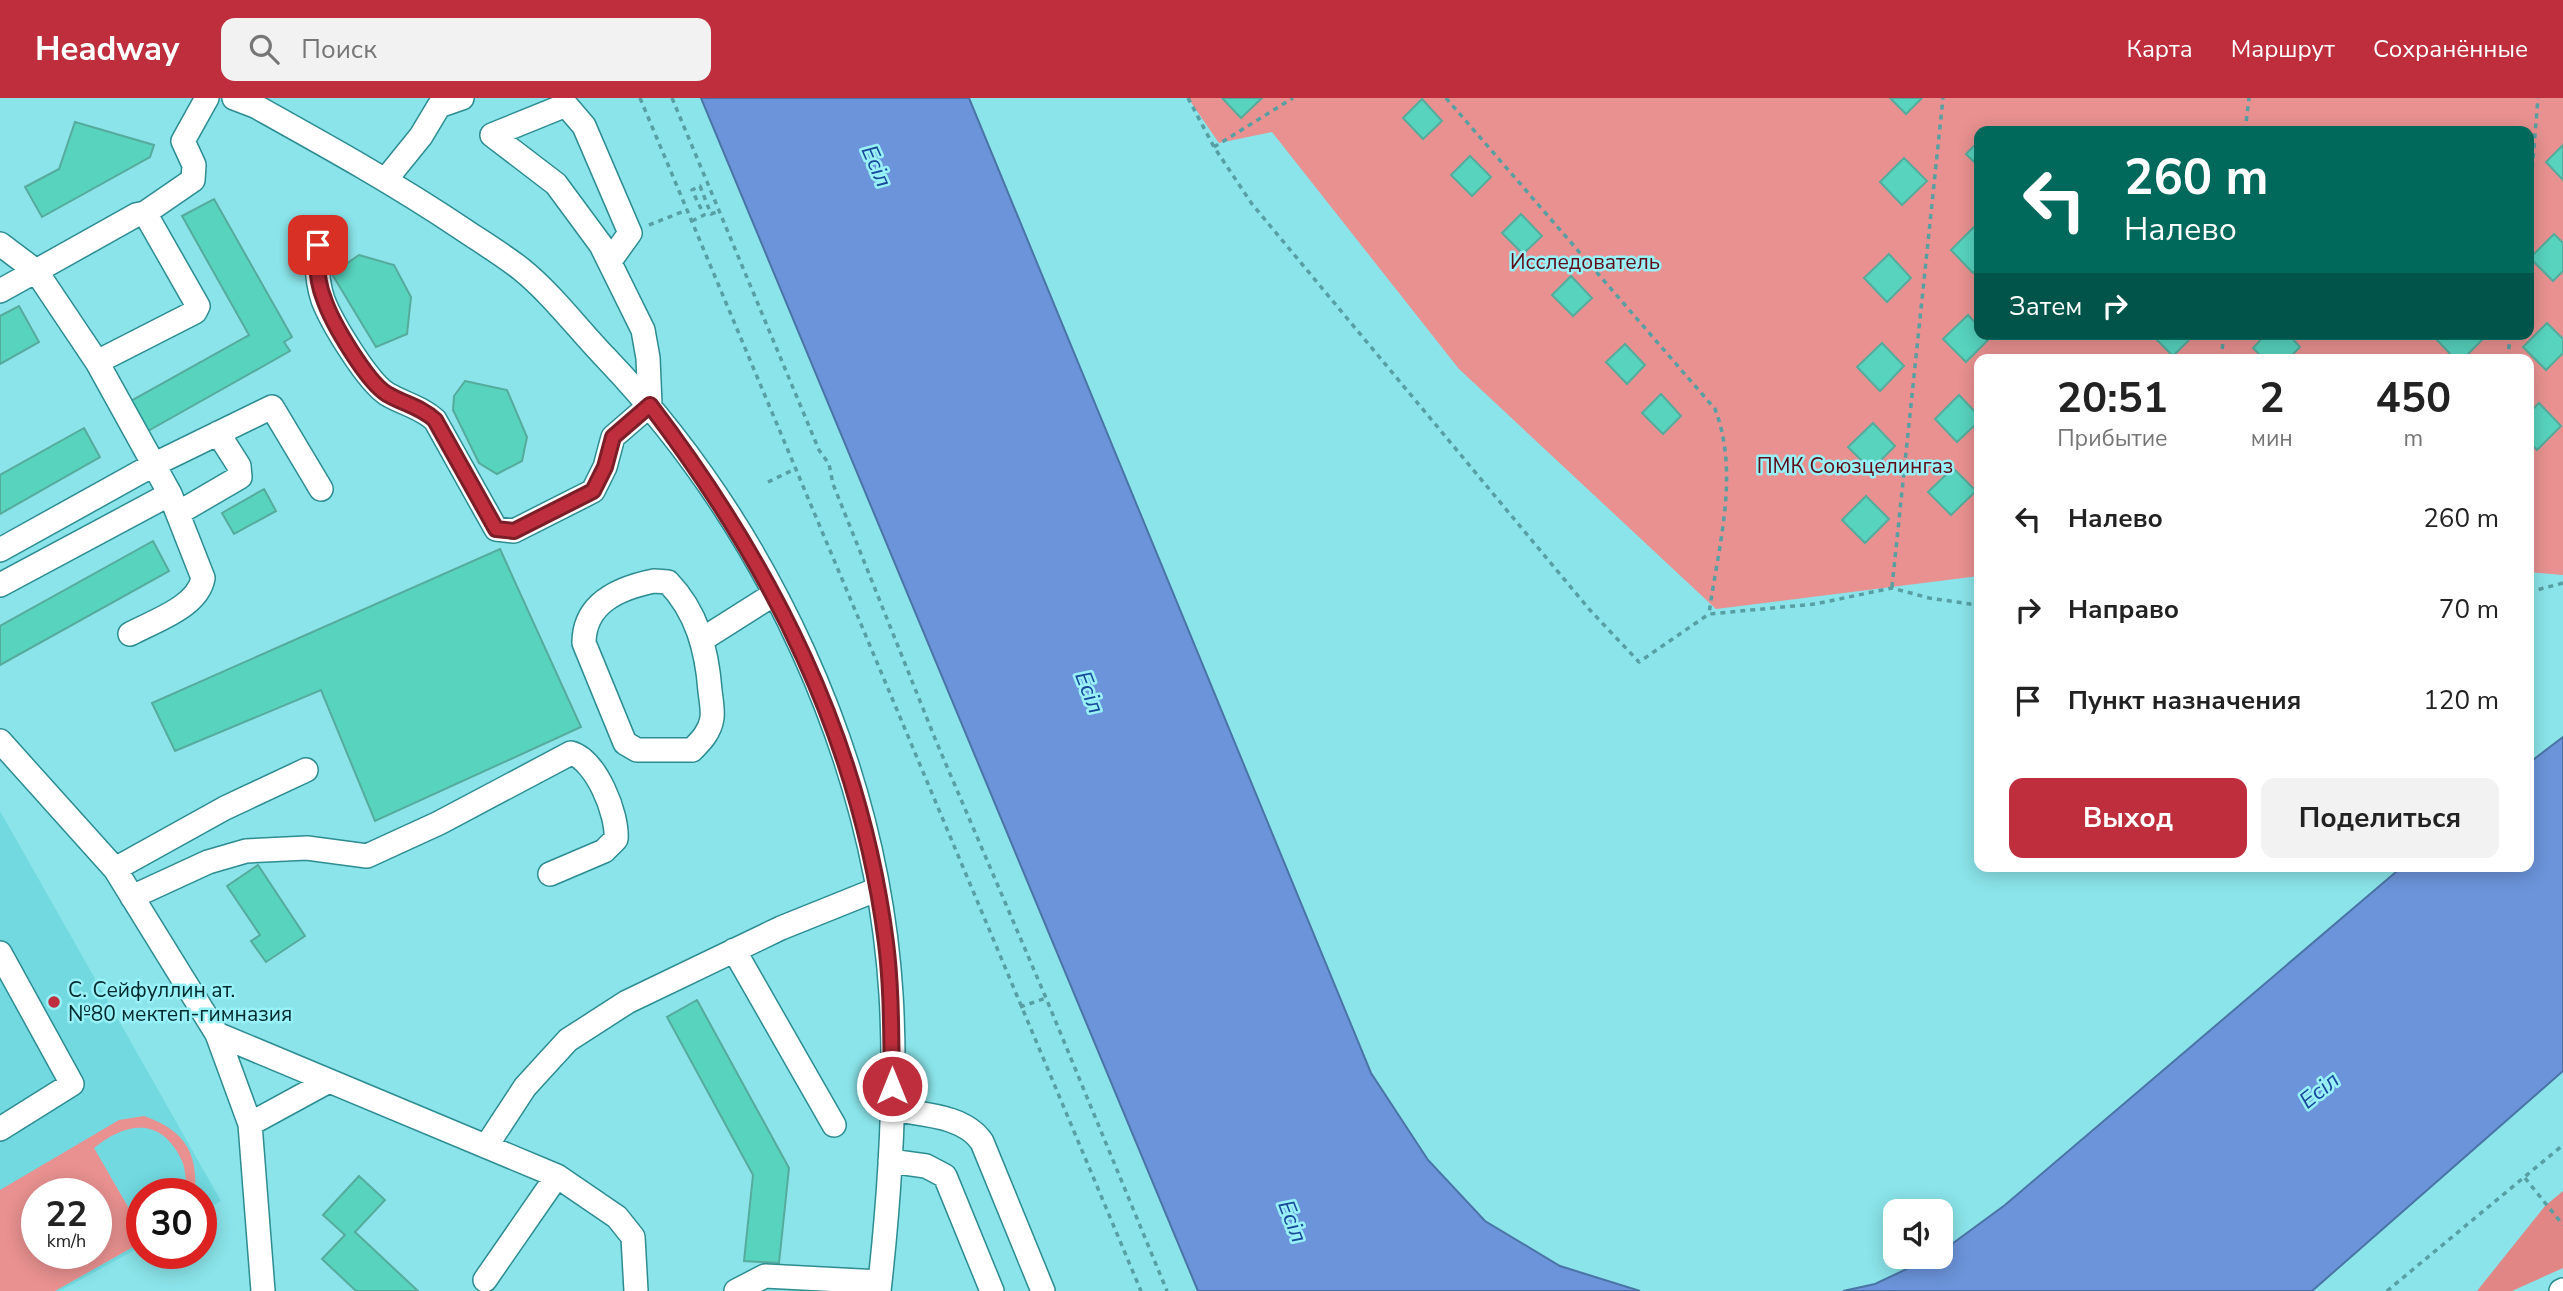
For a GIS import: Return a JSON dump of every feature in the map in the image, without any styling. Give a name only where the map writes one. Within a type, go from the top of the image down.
[{"type":"street","points":[[0,291],[136,215],[145,213],[193,180],[194,165],[183,141],[207,98]]},
{"type":"street","points":[[387,178],[421,136],[438,102],[463,98]]},
{"type":"street","points":[[248,101],[387,178],[522,270],[650,405],[736,526],[806,657],[857,803],[878,889],[891,996],[892,1109],[880,1287],[765,1276],[736,1291]]},
{"type":"street","points":[[610,261],[630,233],[584,126],[566,105],[492,135],[556,184],[610,261],[643,330],[648,358],[650,405]]},
{"type":"street","points":[[97,362],[195,312],[198,306],[145,213]]},
{"type":"street","points":[[0,244],[36,271],[97,362],[175,503],[203,578],[195,598],[130,634]]},
{"type":"street","points":[[318,245],[316,266],[324,300],[364,373],[387,394],[425,410],[435,420],[496,529],[514,531],[593,491],[605,467],[613,437],[650,405]]},
{"type":"street","points":[[0,550],[153,466],[272,407],[321,489]]},
{"type":"street","points":[[0,585],[175,503],[240,477],[239,466],[218,433]]},
{"type":"street","points":[[668,582],[680,594],[703,639],[712,718],[704,738],[692,750],[637,750],[625,743],[584,643],[584,627],[591,613],[607,598],[634,585],[668,582]]},
{"type":"street","points":[[703,639],[774,594]]},
{"type":"street","points":[[0,741],[115,869],[217,1034],[250,1124],[263,1291]]},
{"type":"street","points":[[132,897],[208,862],[246,851],[307,848],[367,856],[439,823],[572,753],[584,756],[591,765],[617,824],[617,839],[604,851],[550,874]]},
{"type":"street","points":[[115,869],[225,808],[306,770]]},
{"type":"street","points":[[487,1145],[525,1087],[568,1040],[627,1002],[734,950],[878,889]]},
{"type":"street","points":[[734,950],[834,1125]]},
{"type":"street","points":[[0,953],[72,1084],[0,1129]]},
{"type":"street","points":[[217,1034],[327,1083],[487,1145],[557,1176],[617,1217],[633,1237],[636,1291]]},
{"type":"street","points":[[250,1124],[327,1083]]},
{"type":"street","points":[[892,1109],[950,1120],[974,1130],[982,1142],[1043,1291]]},
{"type":"street","points":[[890,1161],[926,1166],[945,1176],[992,1291]]},
{"type":"street","points":[[485,1280],[557,1176]]},
{"type":"path","points":[[640,98],[1141,1291]]},
{"type":"path","points":[[672,98],[818,450],[829,464],[833,484],[936,741],[1167,1291]]},
{"type":"path","points":[[1188,98],[1214,147],[1261,215],[1589,610],[1639,662],[1709,614],[1815,604],[1892,588],[1929,598],[1974,603]]},
{"type":"path","points":[[1214,147],[1293,98]]},
{"type":"path","points":[[1446,98],[1715,409],[1725,436],[1728,472],[1709,614]]},
{"type":"path","points":[[1892,588],[1943,98]]},
{"type":"path","points":[[2246,126],[2249,98]]},
{"type":"path","points":[[2534,147],[2538,98]]},
{"type":"path","points":[[692,221],[704,215],[692,190],[700,186],[710,214],[719,211]]},
{"type":"path","points":[[768,482],[797,468]]},
{"type":"path","points":[[2534,591],[2563,583]]},
{"type":"path","points":[[1020,1007],[1046,998]]},
{"type":"path","points":[[2387,1291],[2563,1145]]},
{"type":"path","points":[[2525,1178],[2563,1225]]},
{"type":"shaded area","name":"С. Сейфуллин ат. №80 мектеп-гимназия","points":[[0,811],[208,1178],[126,1178],[126,1255],[112,1262],[112,1178],[21,1178],[21,1269],[100,1269],[60,1291],[0,1291]]},
{"type":"shaded area","points":[[2563,1191],[2563,1268],[2512,1291],[2477,1291],[2545,1206]]},
{"type":"green space","points":[[1188,98],[2563,98],[2563,575],[2534,572],[2534,354],[1974,354],[1974,577],[1716,609],[1459,369],[1272,132],[1219,143]]},
{"type":"green space","points":[[144,1116],[179,1136],[191,1154],[194,1166],[195,1178],[186,1178],[182,1161],[174,1147],[154,1130],[143,1128],[119,1132],[94,1148],[111,1178],[21,1178],[21,1269],[94,1269],[55,1291],[0,1291],[0,1190],[119,1120]]},
{"type":"green space","points":[[112,1179],[126,1203],[126,1251],[112,1259]]},
{"type":"water","name":"Есіл","points":[[701,98],[969,98],[1371,1073],[1428,1160],[1485,1221],[1560,1266],[1640,1291],[1198,1291]]},
{"type":"water","name":"Есіл","points":[[2563,737],[2563,1071],[2312,1291],[1843,1291],[1875,1284],[1907,1269],[1953,1269],[1953,1243],[2005,1205],[2396,872],[2534,872],[2534,759]]},
{"type":"building","points":[[1222,98],[1262,98],[1241,118]]},
{"type":"building","points":[[1890,98],[1922,98],[1906,114]]},
{"type":"building","points":[[1422,99],[1442,121],[1423,139],[1403,118]]},
{"type":"building","points":[[75,122],[154,145],[150,157],[42,217],[25,187],[59,169]]},
{"type":"building","points":[[2563,145],[2563,180],[2546,162]]},
{"type":"building","points":[[1974,146],[1974,162],[1966,154]]},
{"type":"building","points":[[1470,156],[1491,177],[1472,196],[1451,175]]},
{"type":"building","points":[[1904,158],[1927,181],[1902,205],[1880,182]]},
{"type":"building","points":[[214,199],[292,337],[284,342],[290,351],[148,431],[131,401],[249,335],[182,216]]},
{"type":"building","points":[[1521,214],[1542,236],[1523,254],[1502,233]]},
{"type":"building","points":[[1974,227],[1973,273],[1951,250]]},
{"type":"building","points":[[2554,234],[2563,243],[2563,271],[2553,281],[2534,262],[2534,254]]},
{"type":"building","points":[[1889,254],[1911,278],[1887,302],[1864,278]]},
{"type":"building","points":[[359,255],[394,265],[411,297],[407,334],[376,347],[332,274]]},
{"type":"building","points":[[1571,276],[1592,298],[1573,316],[1552,295]]},
{"type":"building","points":[[19,306],[39,342],[0,364],[0,316]]},
{"type":"building","points":[[1968,315],[1974,322],[1974,340],[1988,340],[1966,362],[1943,339]]},
{"type":"building","points":[[2547,323],[2563,339],[2563,353],[2546,370],[2534,358],[2534,354],[2530,354],[2523,347],[2530,340],[2534,340],[2534,336]]},
{"type":"building","points":[[2157,340],[2189,340],[2175,354],[2171,354]]},
{"type":"building","points":[[2260,340],[2294,340],[2300,347],[2293,354],[2259,354],[2253,348]]},
{"type":"building","points":[[2437,340],[2482,340],[2468,354],[2450,354]]},
{"type":"building","points":[[1882,343],[1904,366],[1880,391],[1857,367]]},
{"type":"building","points":[[1625,344],[1645,365],[1627,384],[1606,362]]},
{"type":"building","points":[[465,381],[507,390],[527,437],[522,461],[497,474],[479,463],[453,410],[454,396]]},
{"type":"building","points":[[1661,394],[1681,416],[1663,434],[1642,413]]},
{"type":"building","points":[[1959,395],[1974,411],[1974,426],[1957,442],[1935,419]]},
{"type":"building","points":[[2539,403],[2561,426],[2537,450],[2534,447],[2534,408]]},
{"type":"building","points":[[1873,423],[1895,446],[1871,470],[1848,447]]},
{"type":"building","points":[[84,428],[100,457],[0,514],[0,475]]},
{"type":"building","points":[[1953,468],[1974,489],[1974,493],[1951,515],[1928,492]]},
{"type":"building","points":[[264,489],[276,511],[234,534],[222,513]]},
{"type":"building","points":[[1866,496],[1889,519],[1865,543],[1842,520]]},
{"type":"building","points":[[153,541],[169,571],[0,665],[0,626]]},
{"type":"building","points":[[500,549],[581,727],[375,821],[321,690],[175,751],[152,703]]},
{"type":"building","points":[[258,865],[305,936],[266,962],[251,941],[260,935],[227,886]]},
{"type":"building","points":[[697,1000],[789,1168],[779,1263],[744,1261],[753,1175],[667,1017]]},
{"type":"building","points":[[359,1176],[385,1200],[355,1232],[418,1291],[356,1291],[322,1259],[345,1235],[323,1215]]},
{"type":"place","name":"С. Сейфуллин ат. №80 мектеп-гимназия","points":[[54,1002]]},
{"type":"route","points":[[318,245],[316,266],[324,300],[364,373],[387,394],[425,410],[435,420],[496,529],[514,531],[593,491],[605,467],[613,437],[650,405],[692,460],[736,526],[774,594],[806,657],[834,731],[857,803],[878,889],[891,996],[892,1086]]},
{"type":"park label","name":"Исследователь","points":[[1585,262]]},
{"type":"park label","name":"ПМК Союзцелингаз","points":[[1855,466]]}]
